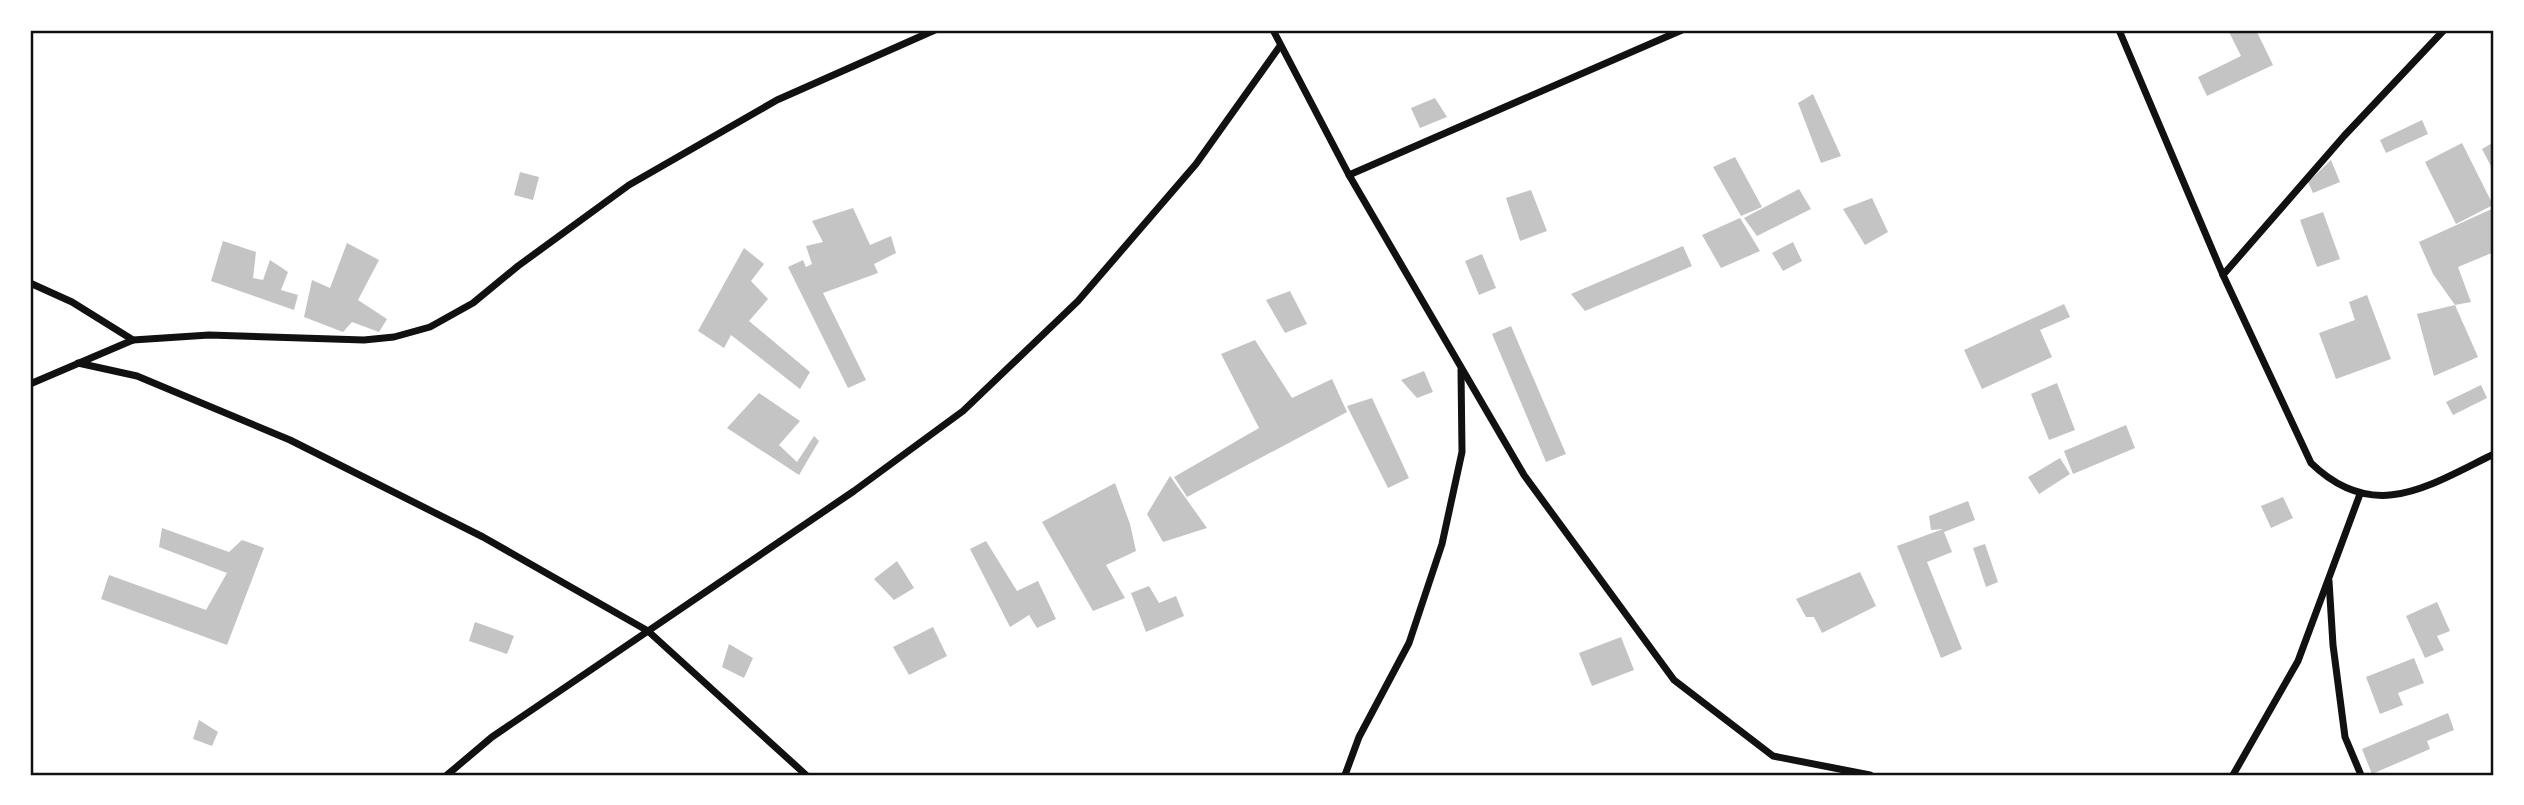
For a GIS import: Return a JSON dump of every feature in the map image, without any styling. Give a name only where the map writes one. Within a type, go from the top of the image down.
[{"type":"street","points":[[30,384],[134,340],[209,335],[364,340],[394,337],[430,327],[473,303],[518,266],[629,185],[778,100],[935,30]]},
{"type":"street","points":[[1273,30],[1349,175],[1524,475],[1674,680],[1773,757],[1870,775]]},
{"type":"street","points":[[1349,175],[1682,30]]},
{"type":"street","points":[[2119,30],[2223,275],[2311,463],[2332,483],[2360,494],[2392,495],[2421,489],[2494,454]]},
{"type":"street","points":[[2223,275],[2344,136],[2444,30]]},
{"type":"street","points":[[447,775],[492,737],[854,491],[963,411],[1078,302],[1196,164],[1280,46]]},
{"type":"street","points":[[30,283],[72,302],[134,340]]},
{"type":"street","points":[[78,363],[137,376],[290,440],[483,537],[648,631],[806,775]]},
{"type":"street","points":[[1345,775],[1359,737],[1409,643],[1442,544],[1462,452],[1461,369]]},
{"type":"street","points":[[2233,775],[2298,661],[2360,494]]},
{"type":"street","points":[[2329,578],[2333,645],[2345,737],[2361,775]]},
{"type":"building","points":[[2228,30],[2256,30],[2273,65],[2207,96],[2198,77],[2241,56]]},
{"type":"building","points":[[1813,94],[1841,156],[1821,163],[1798,103]]},
{"type":"building","points":[[1435,98],[1447,117],[1420,128],[1411,108]]},
{"type":"building","points":[[2422,120],[2428,134],[2386,153],[2380,140]]},
{"type":"building","points":[[2494,142],[2494,172],[2482,149]]},
{"type":"building","points":[[2462,143],[2493,205],[2456,224],[2425,162]]},
{"type":"building","points":[[1735,157],[1762,207],[1741,216],[1713,167]]},
{"type":"building","points":[[2331,160],[2340,182],[2313,193],[2308,182]]},
{"type":"building","points":[[520,172],[539,177],[533,200],[514,195]]},
{"type":"building","points":[[1799,189],[1811,209],[1757,236],[1744,218]]},
{"type":"building","points":[[1531,190],[1547,231],[1520,241],[1506,198]]},
{"type":"building","points":[[1872,198],[1888,232],[1865,245],[1843,209]]},
{"type":"building","points":[[853,208],[870,245],[891,236],[896,253],[874,264],[878,273],[823,293],[866,380],[848,388],[788,267],[803,260],[806,267],[812,264],[806,246],[823,242],[812,221]]},
{"type":"building","points":[[2494,208],[2494,252],[2458,267],[2471,302],[2455,305],[2433,274],[2419,242]]},
{"type":"building","points":[[2323,212],[2340,259],[2317,267],[2300,220]]},
{"type":"building","points":[[1740,218],[1760,251],[1721,268],[1702,235]]},
{"type":"building","points":[[223,241],[256,252],[253,278],[263,280],[270,260],[288,272],[281,290],[298,295],[294,310],[211,281]]},
{"type":"building","points":[[1793,242],[1802,261],[1783,271],[1772,253]]},
{"type":"building","points":[[347,243],[379,260],[358,300],[387,319],[379,332],[352,322],[343,332],[304,317],[312,280],[330,288]]},
{"type":"building","points":[[1683,246],[1692,266],[1585,311],[1571,294]]},
{"type":"building","points":[[744,248],[764,264],[751,281],[768,299],[749,321],[810,372],[800,389],[731,335],[724,348],[698,331]]},
{"type":"building","points":[[1482,254],[1496,288],[1479,295],[1465,261]]},
{"type":"building","points":[[1290,291],[1307,324],[1285,333],[1266,300]]},
{"type":"building","points":[[2367,295],[2391,359],[2336,379],[2319,333],[2355,320],[2349,302]]},
{"type":"building","points":[[2064,304],[2070,317],[2040,330],[2052,357],[1982,389],[1964,350]]},
{"type":"building","points":[[2455,305],[2478,357],[2434,376],[2417,314]]},
{"type":"building","points":[[1511,326],[1566,454],[1546,462],[1492,334]]},
{"type":"building","points":[[1255,340],[1292,398],[1332,379],[1347,412],[1187,497],[1174,477],[1259,428],[1221,354]]},
{"type":"building","points":[[1424,371],[1433,392],[1417,398],[1401,380]]},
{"type":"building","points":[[2057,383],[2075,430],[2049,440],[2031,394]]},
{"type":"building","points":[[2481,385],[2487,398],[2453,415],[2446,402]]},
{"type":"building","points":[[759,393],[800,421],[779,445],[797,462],[814,436],[819,441],[799,475],[727,428]]},
{"type":"building","points":[[1372,398],[1409,478],[1388,488],[1347,406]]},
{"type":"building","points":[[2126,425],[2135,448],[2073,474],[2064,451]]},
{"type":"building","points":[[2060,458],[2070,474],[2039,494],[2028,477]]},
{"type":"building","points":[[1170,476],[1207,528],[1163,542],[1147,514]]},
{"type":"building","points":[[1115,483],[1130,524],[1136,551],[1106,565],[1125,598],[1093,611],[1042,522]]},
{"type":"building","points":[[2283,497],[2293,518],[2271,528],[2261,506]]},
{"type":"building","points":[[1968,501],[1975,520],[1944,532],[1952,552],[1927,562],[1962,649],[1941,658],[1897,546],[1943,529],[1931,530],[1929,516]]},
{"type":"building","points":[[162,528],[229,552],[242,540],[264,548],[227,645],[101,599],[109,575],[206,610],[227,573],[159,547]]},
{"type":"building","points":[[986,541],[1017,591],[1038,581],[1056,619],[1037,628],[1029,615],[1010,627],[970,549]]},
{"type":"building","points":[[1985,544],[1998,582],[1986,587],[1973,548]]},
{"type":"building","points":[[897,561],[914,588],[894,600],[874,579]]},
{"type":"building","points":[[1860,572],[1876,606],[1822,633],[1814,617],[1806,617],[1796,599]]},
{"type":"building","points":[[1149,586],[1159,603],[1176,596],[1184,616],[1146,632],[1131,593]]},
{"type":"building","points":[[2437,602],[2450,631],[2437,636],[2444,650],[2425,658],[2406,616]]},
{"type":"building","points":[[475,622],[514,636],[507,654],[469,641]]},
{"type":"building","points":[[933,627],[947,656],[909,675],[893,647]]},
{"type":"building","points":[[1621,637],[1634,670],[1592,686],[1579,653]]},
{"type":"building","points":[[729,644],[753,658],[744,678],[722,667]]},
{"type":"building","points":[[2414,658],[2424,683],[2398,693],[2403,705],[2380,714],[2366,677]]},
{"type":"building","points":[[2448,713],[2454,730],[2427,741],[2430,749],[2372,774],[2362,749]]},
{"type":"building","points":[[199,720],[218,732],[212,746],[193,739]]}]
